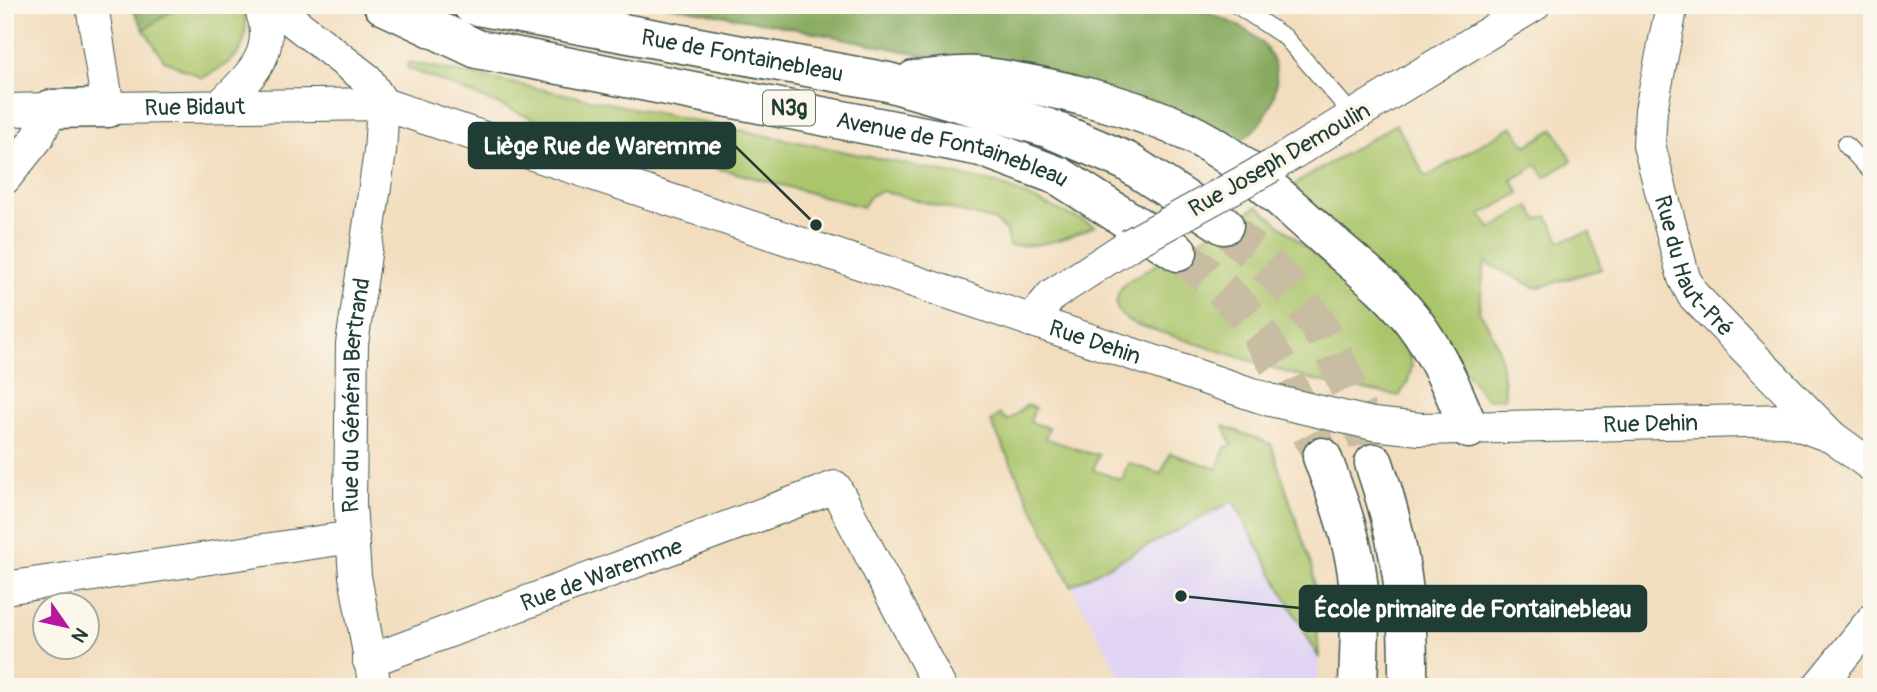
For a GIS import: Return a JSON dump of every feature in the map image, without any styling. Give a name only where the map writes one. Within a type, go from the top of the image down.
[{"type":"main road","name":"Avenue de Fontainebleau","points":[[383,5],[477,49],[982,147],[1059,176],[1178,252]]},
{"type":"main road","name":"Rue de Fontainebleau","points":[[472,5],[888,82]]},
{"type":"main road","points":[[888,82],[975,76],[1108,102],[1196,136],[1282,199],[1402,309],[1429,345],[1452,387],[1469,429]]},
{"type":"main road","name":"Avenue de Fontainebleau","points":[[888,82],[1048,128],[1087,143],[1126,161],[1224,225]]},
{"type":"main road","name":"Rue Bidaut","points":[[51,109],[108,108]]},
{"type":"main road","points":[[1322,457],[1344,518],[1355,562],[1359,596],[1358,687]]},
{"type":"main road","points":[[1374,463],[1394,521],[1404,573],[1408,687]]},
{"type":"street","points":[[92,5],[108,108]]},
{"type":"street","points":[[220,106],[247,79],[266,47],[268,25],[259,5]]},
{"type":"street","points":[[272,5],[368,79],[383,104]]},
{"type":"street","name":"Rue Joseph Demoulin","points":[[1031,321],[1052,295],[1129,245],[1272,166],[1534,5]]},
{"type":"street","name":"Rue du Haut-Pré","points":[[1672,5],[1651,110],[1649,145],[1684,278],[1693,295],[1832,437],[1872,466]]},
{"type":"street","name":"Rue Bidaut","points":[[108,108],[383,104]]},
{"type":"street","name":"Rue Dehin","points":[[383,104],[1270,400],[1373,424],[1420,429],[1469,429],[1786,421],[1832,437]]},
{"type":"street","name":"Rue du Général Bertrand","points":[[372,674],[355,576],[350,504],[352,344],[380,152],[383,104]]},
{"type":"street","points":[[5,178],[38,137],[51,109]]},
{"type":"street","name":"Rue Bidaut","points":[[5,110],[51,109]]},
{"type":"street","name":"Rue de Waremme","points":[[372,674],[835,487],[940,687]]},
{"type":"street","points":[[5,588],[353,537]]},
{"type":"street","points":[[1818,687],[1872,620]]},
{"type":"lane","points":[[1236,5],[1285,37],[1353,116]]},
{"type":"lane","points":[[1845,144],[1872,173]]},
{"type":"shaded area","points":[[1233,501],[1319,658],[1317,687],[1126,687],[1071,586]]},
{"type":"green space","points":[[131,5],[180,5],[144,30]]},
{"type":"green space","points":[[180,5],[244,5],[245,33],[240,51],[234,58],[202,78],[164,60],[144,30]]},
{"type":"green space","points":[[663,5],[1186,5],[1231,22],[1255,37],[1267,49],[1274,63],[1275,92],[1262,121],[1239,142],[948,60],[773,24]]},
{"type":"green space","points":[[409,62],[997,183],[1095,226],[1053,241],[1009,246],[1006,232],[995,221],[882,191],[871,195],[863,207],[534,119],[407,68]]},
{"type":"green space","points":[[1396,124],[1426,177],[1512,126],[1526,146],[1554,129],[1572,161],[1545,177],[1537,165],[1512,180],[1520,193],[1481,215],[1491,229],[1529,206],[1538,220],[1548,216],[1560,241],[1590,232],[1601,269],[1536,288],[1485,262],[1479,311],[1492,333],[1499,353],[1505,398],[1486,399],[1458,362],[1290,187]]},
{"type":"green space","points":[[1258,206],[1384,314],[1403,335],[1412,366],[1407,384],[1399,396],[1308,379],[1135,324],[1119,312],[1116,301],[1126,282]]},
{"type":"green space","points":[[1027,405],[1035,408],[1030,422],[1049,428],[1045,438],[1091,454],[1099,454],[1093,470],[1122,480],[1128,463],[1161,474],[1170,453],[1217,469],[1225,447],[1232,445],[1224,426],[1271,444],[1313,571],[1319,658],[1233,501],[1071,586],[991,422],[1000,414],[1008,421]]},
{"type":"tunnel","points":[[1224,225],[1286,284],[1322,331],[1343,374],[1374,463]]},
{"type":"tunnel","points":[[1178,252],[1216,284],[1249,319],[1289,386],[1322,457]]},
{"type":"place","name":"Liège Rue de Waremme","points":[[816,225]]},
{"type":"place","name":"École primaire de Fontainebleau","points":[[1181,596]]}]
